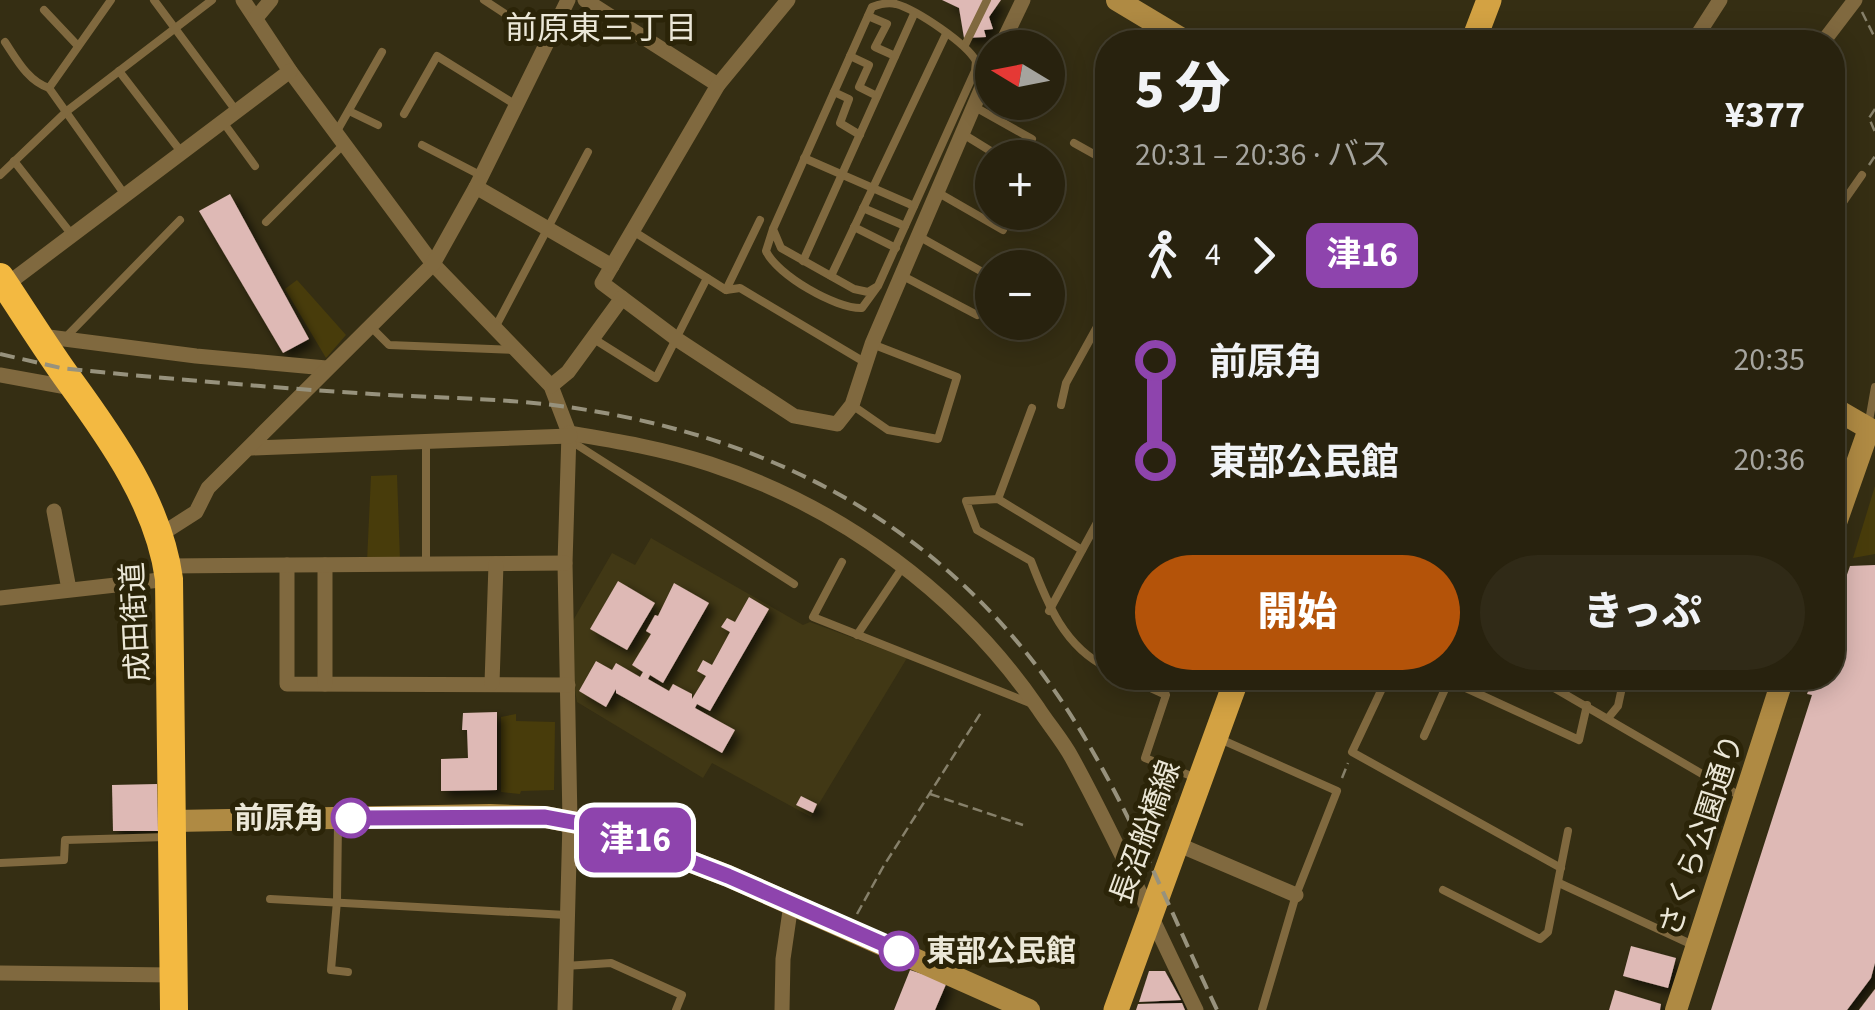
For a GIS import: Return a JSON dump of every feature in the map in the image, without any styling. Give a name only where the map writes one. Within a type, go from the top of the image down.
[{"type":"highway","name":"成田街道","points":[[6,294],[53,337],[76,389],[137,484],[160,535],[168,572],[174,1010]]},
{"type":"main road","points":[[1117,0],[1149,8],[1174,30]]},
{"type":"main road","points":[[1477,30],[1488,0]]},
{"type":"main road","points":[[1845,415],[1872,431],[1845,496]]},
{"type":"main road","name":"長沼船橋線","points":[[1116,1010],[1233,690]]},
{"type":"main road","name":"さくら公園通り","points":[[1676,1010],[1779,690]]},
{"type":"main road","points":[[174,829],[338,818],[490,816],[570,821],[633,839],[791,904],[1028,1010]]},
{"type":"street","points":[[243,0],[290,71],[434,264],[551,386],[570,437],[565,563],[570,821],[564,1010]]},
{"type":"street","points":[[256,18],[271,0]]},
{"type":"street","points":[[160,535],[196,512],[208,488],[434,264],[568,0]]},
{"type":"street","points":[[585,0],[718,84]]},
{"type":"street","points":[[788,0],[718,84],[602,282],[678,340],[794,416],[837,424],[852,405],[901,276],[912,231],[937,192],[974,106]]},
{"type":"street","points":[[1009,30],[1023,0]]},
{"type":"street","points":[[1700,30],[1720,0]]},
{"type":"street","points":[[1834,30],[1858,5]]},
{"type":"street","points":[[6,294],[72,236],[290,71]]},
{"type":"street","points":[[479,181],[612,266]]},
{"type":"street","points":[[551,386],[568,372],[622,298]]},
{"type":"street","points":[[53,337],[326,368]]},
{"type":"street","points":[[0,375],[76,389]]},
{"type":"street","points":[[252,448],[570,437],[648,446],[712,465],[796,501],[853,532],[944,598],[1001,657],[1071,755],[1196,1010]]},
{"type":"street","points":[[54,510],[69,589]]},
{"type":"street","points":[[0,598],[168,572],[287,565],[565,563]]},
{"type":"street","points":[[492,683],[496,564]]},
{"type":"street","points":[[287,565],[287,684],[568,685]]},
{"type":"street","points":[[325,565],[325,684]]},
{"type":"street","points":[[1176,844],[1296,895]]},
{"type":"street","points":[[782,1010],[782,959],[791,904]]},
{"type":"street","points":[[0,973],[174,975]]},
{"type":"lane","points":[[49,88],[111,0]]},
{"type":"lane","points":[[154,0],[230,117],[254,166]]},
{"type":"lane","points":[[0,175],[66,110],[212,0]]},
{"type":"lane","points":[[484,0],[548,42]]},
{"type":"lane","points":[[965,46],[987,0]]},
{"type":"lane","points":[[894,4],[946,34],[965,46],[976,61],[976,72],[914,206],[912,231],[896,248],[878,286],[862,308],[839,305],[780,270],[769,258],[766,251],[772,229],[872,7],[894,4]]},
{"type":"lane","points":[[44,10],[78,46]]},
{"type":"lane","points":[[803,261],[914,14]]},
{"type":"lane","points":[[868,16],[886,24],[875,47],[895,56]]},
{"type":"lane","points":[[831,276],[946,34]]},
{"type":"lane","points":[[4,42],[27,74],[49,88],[125,196]]},
{"type":"lane","points":[[266,222],[341,137],[349,111],[382,52]]},
{"type":"lane","points":[[404,114],[437,56],[516,105]]},
{"type":"lane","points":[[850,56],[869,64],[858,87],[877,96]]},
{"type":"lane","points":[[119,71],[182,152]]},
{"type":"lane","points":[[834,92],[849,100],[840,124],[860,134]]},
{"type":"lane","points":[[974,106],[1032,139]]},
{"type":"lane","points":[[349,111],[378,126]]},
{"type":"lane","points":[[962,133],[975,141]]},
{"type":"lane","points":[[1074,143],[1095,155]]},
{"type":"lane","points":[[422,145],[479,181]]},
{"type":"lane","points":[[496,326],[588,152]]},
{"type":"lane","points":[[804,158],[914,206]]},
{"type":"lane","points":[[14,160],[72,236]]},
{"type":"lane","points":[[1845,199],[1862,175]]},
{"type":"lane","points":[[937,192],[975,214]]},
{"type":"lane","points":[[863,208],[975,268]]},
{"type":"lane","points":[[53,337],[180,220]]},
{"type":"lane","points":[[726,290],[760,220]]},
{"type":"lane","points":[[854,228],[896,248]]},
{"type":"lane","points":[[772,229],[781,248],[854,290],[868,292],[878,286]]},
{"type":"lane","points":[[632,231],[726,290],[740,288],[866,362]]},
{"type":"lane","points":[[901,276],[975,314]]},
{"type":"lane","points":[[592,338],[656,378],[708,278]]},
{"type":"lane","points":[[371,328],[388,345],[518,350]]},
{"type":"lane","points":[[1061,404],[1066,383],[1095,331]]},
{"type":"lane","points":[[852,405],[888,430],[938,439],[957,377],[872,344]]},
{"type":"lane","points":[[1872,431],[1868,413],[1875,386]]},
{"type":"lane","points":[[998,499],[1032,408]]},
{"type":"lane","points":[[570,437],[794,584]]},
{"type":"lane","points":[[426,442],[426,564]]},
{"type":"lane","points":[[1082,550],[998,499],[966,501],[977,530],[1031,561],[1049,610],[1095,662]]},
{"type":"lane","points":[[1049,610],[1095,526]]},
{"type":"lane","points":[[842,562],[813,617],[1036,706]]},
{"type":"lane","points":[[857,634],[903,567]]},
{"type":"lane","points":[[1155,690],[1166,695],[1144,758],[1200,779]]},
{"type":"lane","points":[[1381,690],[1352,752],[1561,868]]},
{"type":"lane","points":[[1424,736],[1443,690]]},
{"type":"lane","points":[[1471,690],[1580,740],[1587,705]]},
{"type":"lane","points":[[1559,690],[1744,798]]},
{"type":"lane","points":[[1609,717],[1618,706],[1621,690]]},
{"type":"lane","points":[[1216,738],[1337,791],[1296,895],[1262,1010]]},
{"type":"lane","points":[[338,818],[331,970],[348,972]]},
{"type":"lane","points":[[0,863],[64,860],[65,840],[174,829]]},
{"type":"lane","points":[[1444,890],[1540,939],[1548,932],[1568,832]]},
{"type":"lane","points":[[1558,883],[1696,946]]},
{"type":"lane","points":[[270,898],[566,915]]},
{"type":"lane","points":[[565,966],[611,963],[682,995],[676,1010]]},
{"type":"path","points":[[1858,5],[1875,38]]},
{"type":"path","points":[[1875,109],[1869,118],[1875,132]]},
{"type":"path","points":[[849,930],[928,793],[982,711]]},
{"type":"path","points":[[1337,791],[1352,752]]},
{"type":"path","points":[[928,793],[1023,825]]},
{"type":"shaded area","points":[[297,280],[346,335],[326,358],[285,289]]},
{"type":"shaded area","points":[[397,475],[400,560],[367,562],[371,476]]},
{"type":"shaded area","points":[[1875,486],[1875,554],[1853,558]]},
{"type":"shaded area","points":[[651,538],[803,625],[810,622],[907,658],[811,817],[712,763],[703,778],[577,702],[571,624],[612,553],[635,565]]},
{"type":"shaded area","points":[[516,714],[516,721],[555,722],[554,790],[501,792],[501,717]]},
{"type":"building","points":[[942,0],[1001,0],[989,17],[993,29],[975,30],[975,38],[964,38],[959,8]]},
{"type":"building","points":[[230,194],[309,339],[283,353],[199,211]]},
{"type":"building","points":[[1875,565],[1875,963],[1871,978],[1847,1010],[1711,1010],[1812,695],[1807,694],[1808,690],[1845,690],[1845,580],[1850,566]]},
{"type":"building","points":[[618,581],[655,603],[627,650],[590,629]]},
{"type":"building","points":[[674,583],[709,603],[663,683],[650,675],[648,679],[669,691],[673,684],[692,694],[692,699],[706,676],[697,671],[703,660],[712,665],[730,632],[721,627],[727,618],[735,622],[749,597],[769,609],[710,711],[697,704],[695,708],[735,730],[722,753],[616,693],[616,689],[606,707],[579,691],[596,661],[612,670],[616,663],[640,677],[643,672],[632,665],[651,634],[646,631]]},
{"type":"building","points":[[497,712],[497,790],[441,791],[441,759],[468,758],[463,713]]},
{"type":"building","points":[[157,784],[158,831],[113,831],[112,785]]},
{"type":"building","points":[[801,796],[817,804],[813,813],[796,805]]},
{"type":"building","points":[[1631,946],[1676,958],[1668,988],[1623,976]]},
{"type":"building","points":[[910,970],[947,982],[935,1010],[894,1010]]},
{"type":"building","points":[[1149,971],[1165,971],[1181,1000],[1139,1002]]},
{"type":"building","points":[[1875,989],[1875,1010],[1859,1010]]},
{"type":"building","points":[[1615,990],[1661,1004],[1660,1010],[1609,1010]]},
{"type":"building","points":[[1182,1003],[1185,1010],[1136,1010],[1138,1004]]},
{"type":"railway","points":[[0,354],[61,368],[130,375],[568,407],[647,422],[722,443],[793,471],[860,506],[921,549],[978,600],[1030,658],[1077,725],[1116,794],[1217,1010]]},
{"type":"bus line","name":"津16","points":[[351,818],[545,817],[604,828],[728,876],[899,951]]},
{"type":"place","name":"前原角","points":[[351,818]]},
{"type":"place","name":"東部公民館","points":[[899,951]]},
{"type":"district","name":"前原東三丁目","points":[[601,28]]}]
